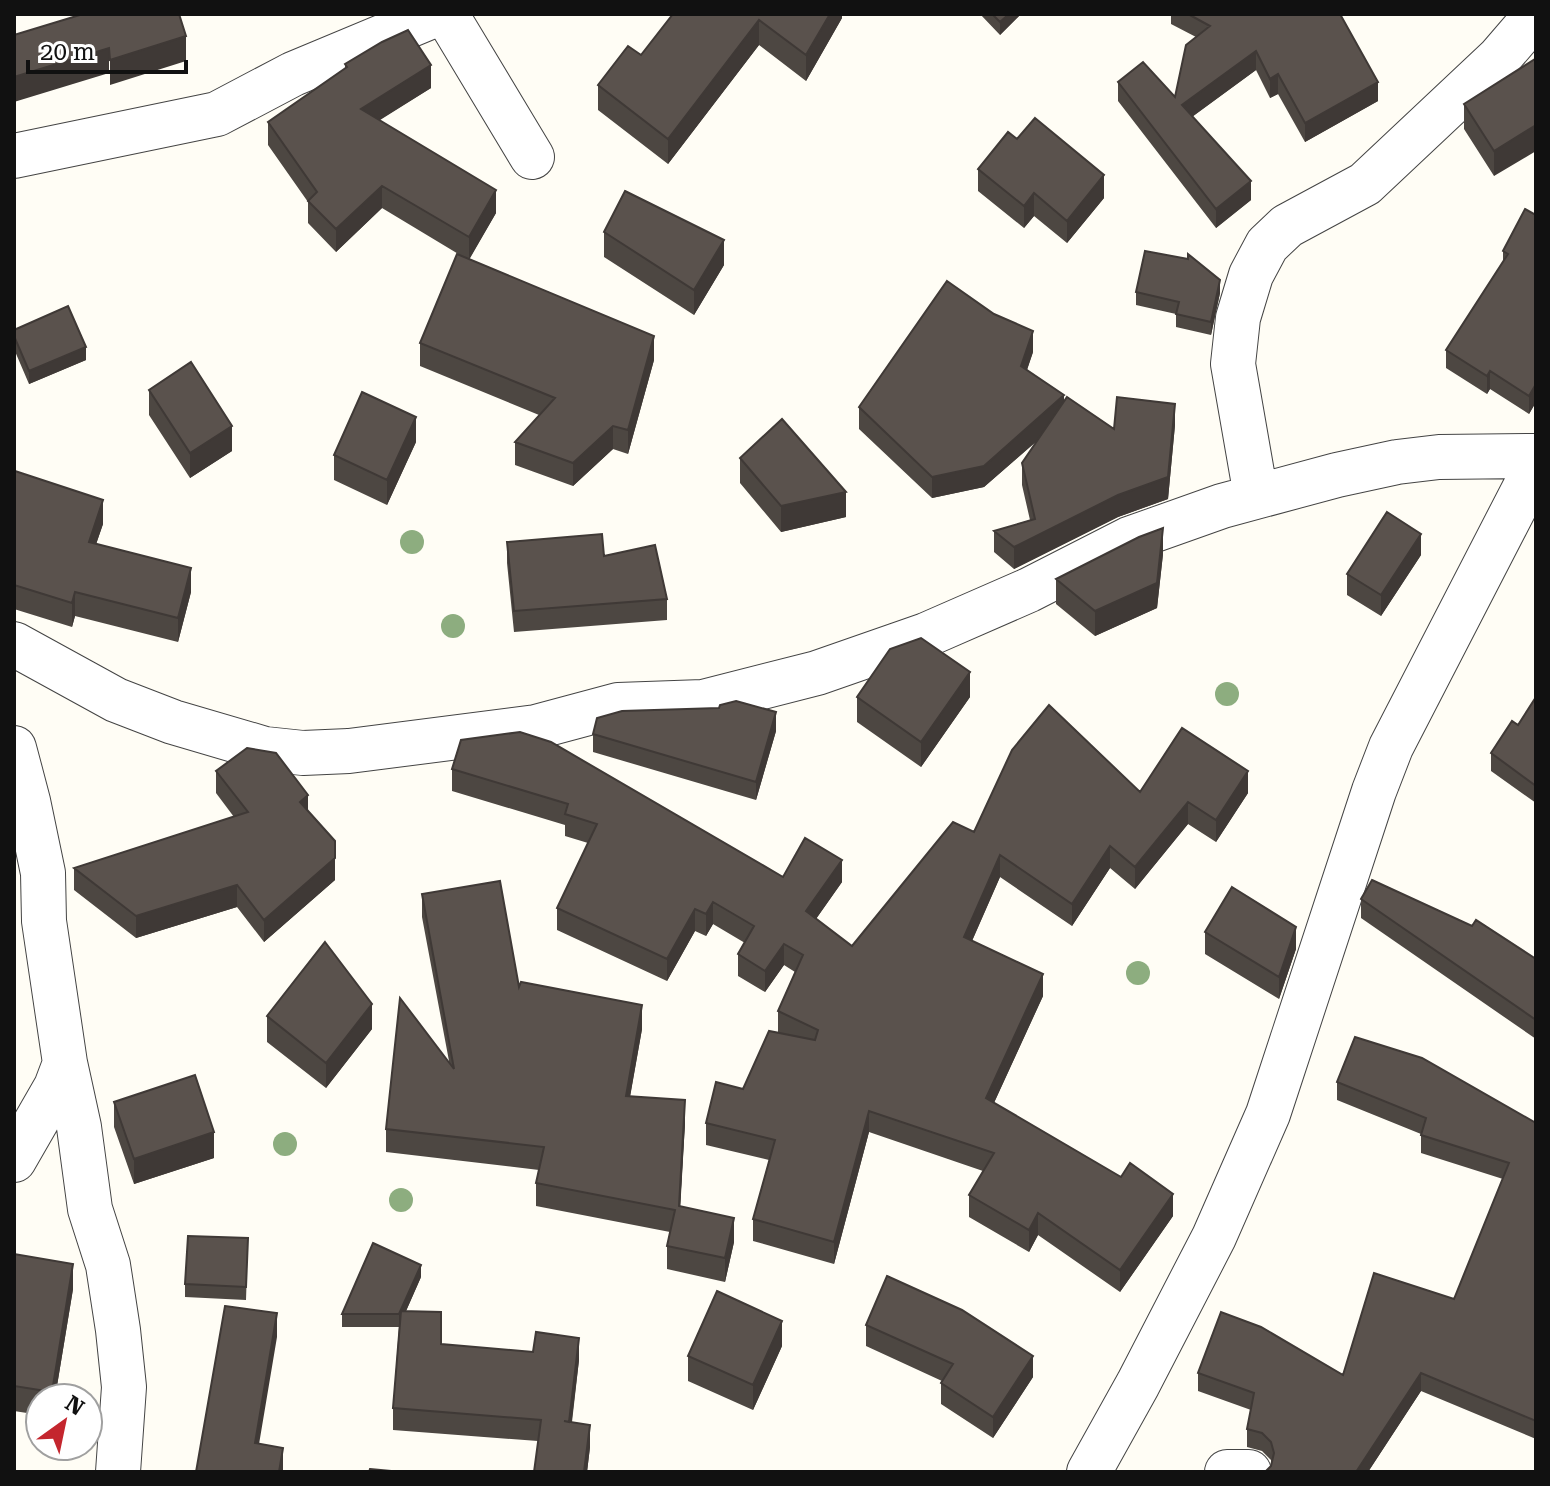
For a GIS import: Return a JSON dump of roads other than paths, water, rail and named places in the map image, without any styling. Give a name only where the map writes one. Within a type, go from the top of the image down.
[{"type":"street","points":[[14,156],[217,114],[293,74],[437,14]]},
{"type":"street","points":[[446,14],[532,157]]},
{"type":"street","points":[[1256,496],[1233,364],[1238,318],[1251,275],[1267,245],[1287,226],[1365,184],[1499,58],[1536,15]]},
{"type":"street","points":[[14,644],[116,700],[173,722],[265,749],[303,753],[349,751],[523,729],[618,705],[703,702],[817,673],[926,635],[1029,590],[1129,539],[1256,496],[1397,462],[1439,457],[1536,456]]},
{"type":"street","points":[[1089,1472],[1214,1237],[1268,1114],[1391,747],[1536,466]]},
{"type":"street","points":[[14,748],[43,873],[44,921],[65,1063],[79,1127],[90,1209],[108,1265],[118,1330],[124,1387],[118,1472]]},
{"type":"street","points":[[14,1160],[56,1087],[65,1063]]},
{"type":"street","points":[[1227,1472],[1249,1472]]}]
